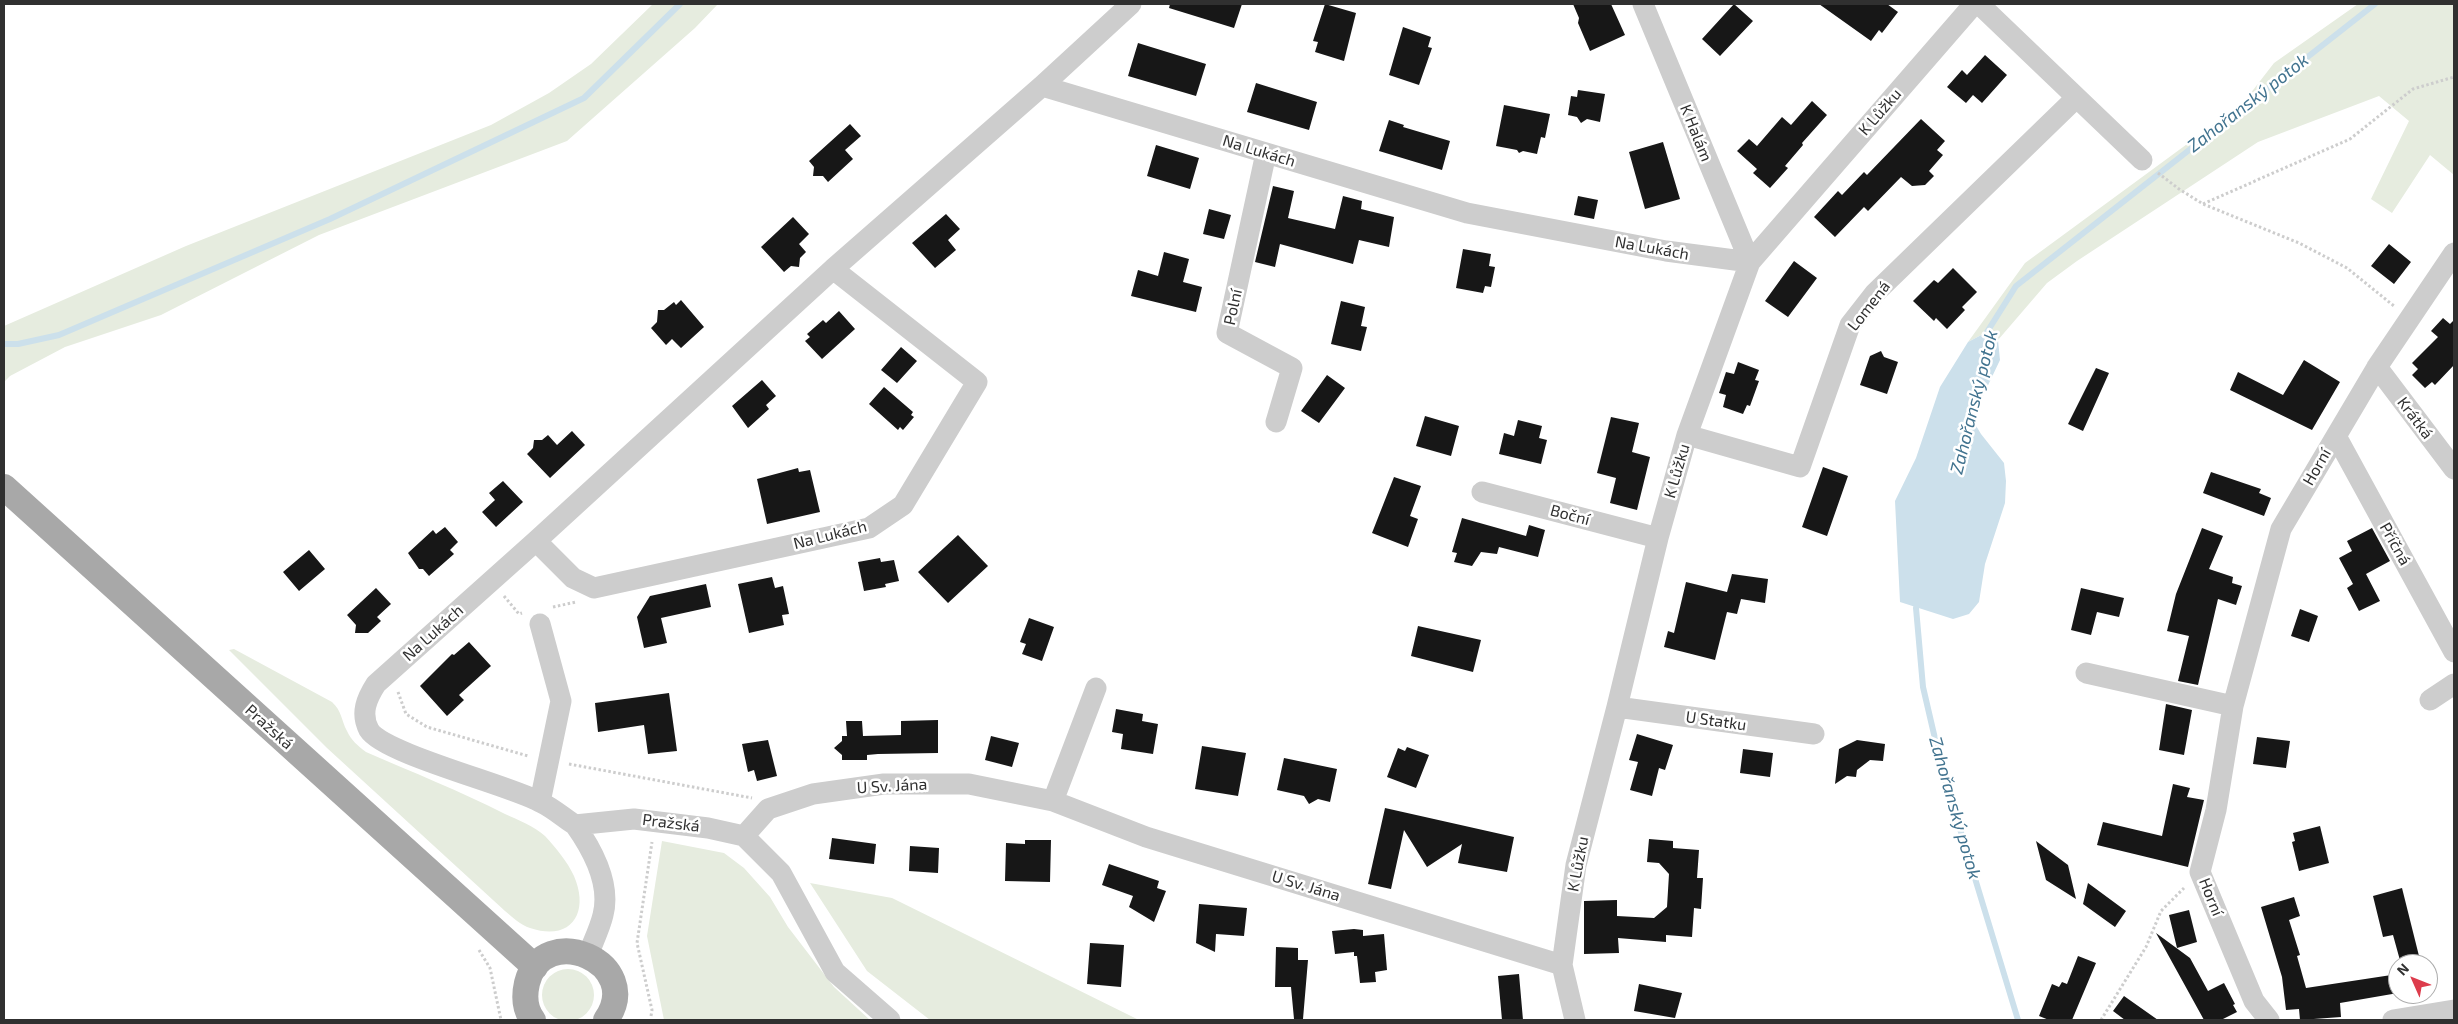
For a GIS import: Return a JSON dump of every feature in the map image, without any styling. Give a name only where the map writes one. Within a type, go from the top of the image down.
[{"type":"main road","name":"Pražská","points":[[4,487],[535,967]]},
{"type":"main road","points":[[532,1020],[525,1004],[528,978],[535,967],[546,957],[560,952],[574,951],[588,954],[607,970],[614,994],[609,1020]]},
{"type":"street","points":[[1042,86],[1131,4]]},
{"type":"street","name":"K Halám","points":[[1643,4],[1750,262]]},
{"type":"street","name":"K Lůžku","points":[[1575,1020],[1562,965],[1576,865],[1658,538],[1687,435],[1750,262],[1974,4]]},
{"type":"street","points":[[1979,4],[2142,160]]},
{"type":"street","name":"Na Lukách","points":[[540,802],[449,769],[390,744],[370,731],[364,712],[368,697],[376,684],[536,541],[833,269],[1042,86],[1467,213],[1666,251],[1750,262]]},
{"type":"street","name":"Lomená","points":[[1687,435],[1800,468],[1850,325],[1875,293],[2076,98]]},
{"type":"street","name":"Polní","points":[[1266,153],[1227,333],[1292,368],[1276,422]]},
{"type":"street","name":"Horní","points":[[2269,1020],[2254,1001],[2200,872],[2216,810],[2233,706],[2282,529],[2377,367],[2454,253]]},
{"type":"street","name":"Na Lukách","points":[[536,541],[573,578],[594,588],[869,528],[903,505],[977,382],[833,269]]},
{"type":"street","name":"Krátká","points":[[2377,367],[2454,469]]},
{"type":"street","name":"Příčná","points":[[2336,436],[2454,652]]},
{"type":"street","name":"Boční","points":[[1482,492],[1658,538]]},
{"type":"street","points":[[540,624],[561,701],[540,802],[575,825],[587,842],[604,886],[603,914],[588,954]]},
{"type":"street","points":[[2086,673],[2233,706]]},
{"type":"street","points":[[2430,700],[2454,684]]},
{"type":"street","points":[[1053,801],[1096,688]]},
{"type":"street","name":"U Statku","points":[[1617,707],[1814,734]]},
{"type":"street","name":"U Sv. Jána","points":[[744,836],[768,809],[813,794],[884,784],[969,784],[1053,801],[1146,837],[1562,965]]},
{"type":"street","name":"Pražská","points":[[575,825],[634,819],[708,828],[744,836]]},
{"type":"street","points":[[744,836],[781,873],[835,972],[890,1020]]},
{"type":"street","points":[[2393,1020],[2454,1010]]},
{"type":"path","points":[[2203,204],[2350,139],[2413,89],[2454,77]]},
{"type":"path","points":[[2142,160],[2179,189],[2203,204],[2299,243],[2347,268],[2410,318]]},
{"type":"path","points":[[651,1016],[652,1010],[637,943],[656,822]]},
{"type":"path","points":[[2101,1020],[2146,947],[2161,911],[2200,872]]},
{"type":"shaded area","points":[[653,4],[718,4],[695,28],[567,141],[319,235],[161,315],[65,347],[10,376],[4,382],[4,326],[186,246],[491,125],[549,93],[591,64]]},
{"type":"shaded area","points":[[2358,4],[2454,4],[2454,175],[2430,155],[2392,213],[2371,199],[2409,121],[2379,96],[2258,142],[2077,261],[2047,283],[1998,340],[1987,332],[1968,342],[2025,263],[2243,103],[2274,63]]},
{"type":"shaded area","points":[[234,649],[332,702],[340,712],[351,737],[366,752],[471,797],[541,832],[561,855],[574,876],[580,902],[578,912],[573,921],[566,927],[556,931],[544,931],[527,927],[505,911],[327,748],[229,650]]},
{"type":"shaded area","points":[[662,841],[724,853],[744,868],[770,897],[788,927],[834,987],[870,1020],[664,1020],[647,936]]},
{"type":"shaded area","points":[[810,883],[892,898],[1139,1020],[930,1020],[867,971]]},
{"type":"shaded area","points":[[563,969],[573,969],[587,976],[594,990],[594,1000],[587,1014],[573,1021],[563,1021],[553,1017],[546,1010],[542,1000],[542,990],[546,980],[553,973]]},
{"type":"water","points":[[1987,332],[1998,340],[2000,360],[1972,419],[1981,434],[2004,463],[2006,481],[2005,503],[1985,564],[1979,602],[1969,614],[1953,619],[1900,602],[1895,501],[1916,458],[1940,387],[1968,342]]},
{"type":"building","points":[[1170,4],[1242,4],[1234,28],[1169,8]]},
{"type":"building","points":[[1325,4],[1356,13],[1344,61],[1315,52],[1318,42],[1313,41]]},
{"type":"building","points":[[1573,4],[1611,4],[1625,35],[1590,51],[1578,23],[1579,18]]},
{"type":"building","points":[[1734,4],[1753,21],[1720,56],[1702,39]]},
{"type":"building","points":[[1819,4],[1887,4],[1898,12],[1882,33],[1879,30],[1871,41]]},
{"type":"building","points":[[1403,27],[1431,37],[1428,47],[1432,48],[1419,85],[1389,75]]},
{"type":"building","points":[[1138,43],[1206,64],[1196,96],[1128,76]]},
{"type":"building","points":[[1985,55],[2007,75],[1982,103],[1973,95],[1966,103],[1947,87],[1962,70],[1967,75]]},
{"type":"building","points":[[1256,83],[1317,102],[1309,130],[1247,112]]},
{"type":"building","points":[[1578,90],[1605,94],[1600,122],[1587,119],[1581,123],[1577,117],[1568,115],[1571,96],[1577,97]]},
{"type":"building","points":[[1812,101],[1827,115],[1802,143],[1803,145],[1785,166],[1788,168],[1770,188],[1753,173],[1757,169],[1737,151],[1749,139],[1757,146],[1782,117],[1791,125]]},
{"type":"building","points":[[1504,105],[1550,114],[1545,138],[1541,137],[1537,154],[1523,151],[1519,153],[1517,150],[1496,146]]},
{"type":"building","points":[[1921,119],[1945,141],[1937,150],[1943,155],[1929,171],[1934,176],[1925,185],[1912,186],[1901,177],[1868,211],[1864,207],[1835,237],[1814,217],[1838,191],[1842,195],[1864,172],[1867,175]]},
{"type":"building","points":[[1389,120],[1404,125],[1403,127],[1450,141],[1442,170],[1379,151]]},
{"type":"building","points":[[850,124],[861,136],[845,150],[853,159],[828,182],[823,176],[813,176],[814,167],[809,161]]},
{"type":"building","points":[[1663,142],[1680,199],[1645,209],[1629,152]]},
{"type":"building","points":[[1156,145],[1199,158],[1190,189],[1147,176]]},
{"type":"building","points":[[1273,186],[1294,191],[1288,218],[1335,229],[1343,196],[1362,201],[1361,209],[1394,217],[1389,247],[1359,240],[1353,264],[1280,244],[1275,267],[1255,262]]},
{"type":"building","points":[[1578,196],[1598,200],[1594,219],[1574,215]]},
{"type":"building","points":[[1209,209],[1231,215],[1224,239],[1203,234]]},
{"type":"building","points":[[946,214],[960,229],[948,240],[956,250],[935,268],[912,243]]},
{"type":"building","points":[[793,217],[809,234],[799,244],[806,252],[800,258],[799,267],[791,266],[784,272],[761,247]]},
{"type":"building","points":[[2389,244],[2411,262],[2394,284],[2371,266]]},
{"type":"building","points":[[1463,249],[1491,254],[1489,266],[1495,267],[1491,287],[1485,286],[1483,293],[1456,288]]},
{"type":"building","points":[[1164,252],[1189,259],[1183,282],[1202,287],[1196,312],[1131,296],[1138,270],[1158,276]]},
{"type":"building","points":[[1794,261],[1817,278],[1788,317],[1765,301]]},
{"type":"building","points":[[1953,268],[1977,292],[1962,307],[1965,310],[1947,329],[1936,318],[1934,321],[1913,301],[1934,280],[1938,283]]},
{"type":"building","points":[[681,300],[704,327],[681,348],[672,339],[666,345],[651,328],[657,322],[658,310],[664,310],[674,302],[676,305]]},
{"type":"building","points":[[1341,301],[1365,307],[1361,326],[1367,327],[1361,351],[1331,344]]},
{"type":"building","points":[[839,311],[855,329],[822,359],[805,341],[810,337],[807,334],[823,320],[826,323]]},
{"type":"building","points":[[2443,318],[2450,324],[2454,320],[2454,365],[2435,385],[2432,382],[2425,388],[2412,375],[2418,369],[2412,363],[2438,337],[2431,331]]},
{"type":"building","points":[[901,347],[917,361],[897,383],[881,370]]},
{"type":"building","points":[[1881,351],[1884,357],[1898,362],[1887,394],[1860,385],[1870,356]]},
{"type":"building","points":[[2304,360],[2340,382],[2312,430],[2230,390],[2238,372],[2283,395]]},
{"type":"building","points":[[1738,362],[1759,370],[1755,380],[1759,381],[1750,406],[1747,405],[1743,414],[1723,407],[1726,395],[1719,393],[1726,372],[1734,374]]},
{"type":"building","points":[[2096,368],[2109,373],[2083,431],[2068,424]]},
{"type":"building","points":[[1327,375],[1345,388],[1319,423],[1301,411]]},
{"type":"building","points":[[762,380],[776,396],[766,405],[769,409],[748,428],[732,406]]},
{"type":"building","points":[[884,387],[913,412],[911,415],[914,417],[903,430],[900,427],[898,430],[869,404]]},
{"type":"building","points":[[1425,416],[1459,426],[1451,456],[1416,446]]},
{"type":"building","points":[[1611,417],[1639,423],[1632,452],[1650,457],[1637,510],[1610,503],[1616,478],[1597,473]]},
{"type":"building","points":[[1518,420],[1542,426],[1539,438],[1547,440],[1541,464],[1499,454],[1504,433],[1514,436]]},
{"type":"building","points":[[572,431],[585,445],[550,478],[527,454],[533,448],[534,440],[542,440],[548,435],[557,445]]},
{"type":"building","points":[[1823,467],[1848,476],[1827,536],[1802,527]]},
{"type":"building","points":[[798,468],[799,472],[810,470],[820,512],[767,524],[757,479]]},
{"type":"building","points":[[2211,472],[2261,489],[2259,493],[2271,498],[2264,516],[2203,493]]},
{"type":"building","points":[[1394,477],[1421,486],[1410,516],[1418,519],[1408,547],[1372,533]]},
{"type":"building","points":[[503,481],[523,502],[496,527],[482,512],[495,500],[489,493]]},
{"type":"building","points":[[1462,518],[1526,536],[1529,525],[1545,530],[1538,557],[1499,547],[1497,554],[1481,552],[1472,566],[1454,562],[1457,553],[1452,552]]},
{"type":"building","points":[[445,527],[458,542],[450,550],[454,554],[429,576],[423,569],[419,569],[408,553],[433,530],[436,534]]},
{"type":"building","points":[[2202,528],[2223,536],[2209,569],[2233,577],[2232,583],[2242,586],[2236,605],[2218,599],[2198,685],[2178,681],[2189,636],[2167,631],[2176,594]]},
{"type":"building","points":[[2372,528],[2390,561],[2366,574],[2380,601],[2359,611],[2347,588],[2353,584],[2339,558],[2352,551],[2347,541]]},
{"type":"building","points":[[958,535],[988,566],[948,603],[918,572]]},
{"type":"building","points":[[309,550],[325,569],[299,591],[283,572]]},
{"type":"building","points":[[880,558],[881,562],[894,560],[899,581],[885,584],[886,587],[864,591],[858,562]]},
{"type":"building","points":[[1732,574],[1768,579],[1765,603],[1741,599],[1737,614],[1727,612],[1715,660],[1664,647],[1668,631],[1674,633],[1686,582],[1727,592]]},
{"type":"building","points":[[772,577],[775,588],[783,586],[789,614],[782,615],[784,625],[749,633],[738,584]]},
{"type":"building","points":[[706,584],[711,607],[661,618],[667,643],[644,648],[637,617],[650,596]]},
{"type":"building","points":[[376,588],[391,604],[377,617],[381,621],[368,633],[355,633],[356,625],[347,615]]},
{"type":"building","points":[[2081,588],[2124,598],[2119,617],[2097,612],[2091,635],[2071,630]]},
{"type":"building","points":[[2300,609],[2318,616],[2309,642],[2291,636]]},
{"type":"building","points":[[1029,618],[1054,627],[1042,661],[1022,654],[1026,644],[1020,642]]},
{"type":"building","points":[[1418,626],[1481,640],[1473,672],[1411,656]]},
{"type":"building","points":[[469,642],[491,666],[459,695],[464,700],[447,716],[420,686],[452,654],[454,655]]},
{"type":"building","points":[[669,693],[677,751],[648,754],[644,725],[598,732],[595,703]]},
{"type":"building","points":[[2166,704],[2192,710],[2184,755],[2159,750]]},
{"type":"building","points":[[1116,709],[1143,714],[1142,721],[1158,724],[1153,754],[1121,749],[1123,734],[1112,732]]},
{"type":"building","points":[[938,720],[938,753],[878,754],[867,755],[867,760],[842,760],[842,755],[834,748],[842,741],[842,736],[847,736],[846,721],[862,721],[863,736],[901,735],[901,721]]},
{"type":"building","points":[[1637,734],[1673,745],[1665,770],[1659,768],[1652,796],[1630,790],[1638,762],[1629,760]]},
{"type":"building","points":[[991,736],[1019,743],[1012,767],[985,760]]},
{"type":"building","points":[[2257,737],[2290,741],[2286,768],[2253,764]]},
{"type":"building","points":[[768,740],[777,776],[757,781],[754,770],[748,772],[742,744]]},
{"type":"building","points":[[1857,740],[1885,744],[1883,761],[1870,760],[1857,770],[1856,777],[1847,776],[1835,784],[1839,749]]},
{"type":"building","points":[[1202,746],[1246,753],[1238,796],[1195,789]]},
{"type":"building","points":[[1407,747],[1429,755],[1416,788],[1387,777],[1398,748],[1405,751]]},
{"type":"building","points":[[1743,749],[1773,753],[1770,777],[1740,773]]},
{"type":"building","points":[[1284,758],[1337,769],[1330,802],[1318,799],[1309,804],[1304,796],[1277,790]]},
{"type":"building","points":[[2173,784],[2190,788],[2187,797],[2204,800],[2188,867],[2097,845],[2103,822],[2162,836]]},
{"type":"building","points":[[1385,808],[1514,837],[1507,872],[1458,863],[1462,844],[1427,867],[1404,830],[1391,889],[1368,884]]},
{"type":"building","points":[[2320,826],[2329,863],[2299,871],[2292,842],[2295,841],[2293,833]]},
{"type":"building","points":[[832,838],[876,844],[874,864],[829,859]]},
{"type":"building","points":[[1649,839],[1673,841],[1673,848],[1699,850],[1697,878],[1703,878],[1701,909],[1694,908],[1692,937],[1666,935],[1666,942],[1618,938],[1619,953],[1584,954],[1584,901],[1617,900],[1617,916],[1654,918],[1667,907],[1669,874],[1659,863],[1647,862]]},
{"type":"building","points":[[1025,840],[1051,840],[1050,882],[1005,881],[1006,843],[1025,844]]},
{"type":"building","points":[[2036,841],[2068,865],[2076,899],[2046,880]]},
{"type":"building","points":[[910,846],[939,848],[938,873],[909,871]]},
{"type":"building","points":[[1109,864],[1159,881],[1157,888],[1166,891],[1154,922],[1129,907],[1133,896],[1102,885]]},
{"type":"building","points":[[2088,883],[2126,911],[2115,927],[2083,904]]},
{"type":"building","points":[[2402,888],[2418,954],[2398,954],[2393,935],[2383,937],[2373,896]]},
{"type":"building","points":[[2294,897],[2300,916],[2289,920],[2300,955],[2297,956],[2306,988],[2388,976],[2388,995],[2340,1003],[2341,1017],[2300,1020],[2299,1009],[2286,1010],[2282,977],[2261,907]]},
{"type":"building","points":[[1199,904],[1247,908],[1244,936],[1216,934],[1215,952],[1196,943]]},
{"type":"building","points":[[2189,910],[2197,942],[2177,948],[2169,915]]},
{"type":"building","points":[[1363,930],[1363,936],[1384,934],[1387,970],[1375,972],[1376,982],[1360,983],[1357,956],[1354,956],[1354,952],[1335,954],[1332,931]]},
{"type":"building","points":[[2156,933],[2190,958],[2208,991],[2224,983],[2237,1012],[2221,1020],[2204,1020]]},
{"type":"building","points":[[1090,943],[1124,945],[1121,987],[1087,984]]},
{"type":"building","points":[[1276,947],[1298,948],[1298,960],[1308,960],[1303,1019],[1294,1019],[1291,987],[1275,987]]},
{"type":"building","points":[[2078,956],[2096,963],[2072,1020],[2049,1020],[2039,1016],[2052,984],[2059,987],[2062,982],[2067,984]]},
{"type":"building","points":[[1519,974],[1523,1020],[1502,1020],[1498,976]]},
{"type":"building","points":[[1639,984],[1682,993],[1675,1018],[1634,1011]]},
{"type":"building","points":[[2124,996],[2158,1020],[2125,1020],[2113,1011]]},
{"type":"waterway","points":[[4,344],[18,344],[59,335],[330,219],[584,98],[680,4]]},
{"type":"waterway","name":"Zahořanský potok","points":[[1986,340],[1987,332],[2016,286],[2375,4]]},
{"type":"waterway","name":"Zahořanský potok","points":[[1918,601],[1916,608],[1923,687],[1943,773],[2018,1020]]}]
